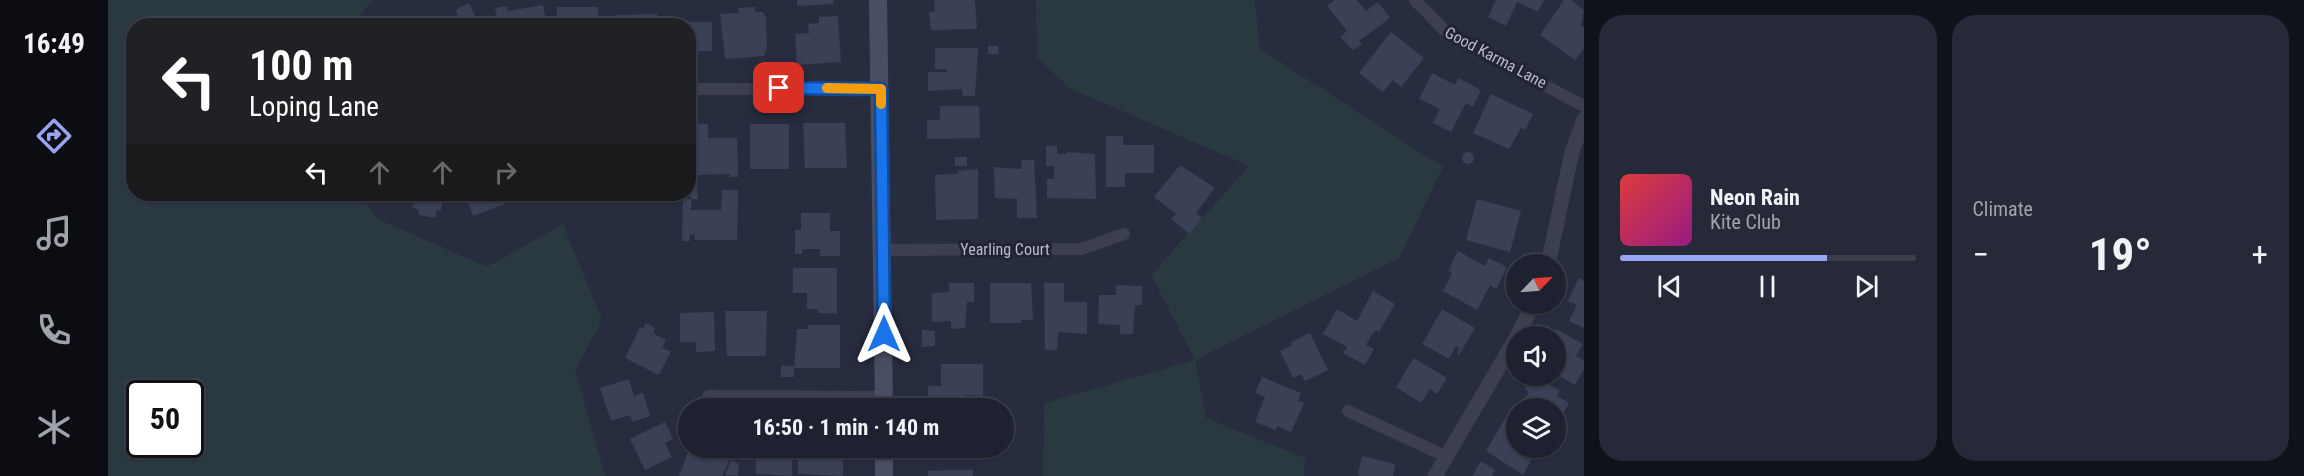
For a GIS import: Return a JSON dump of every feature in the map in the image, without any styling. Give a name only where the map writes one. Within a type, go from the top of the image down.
[{"type":"main road","points":[[878,0],[884,250],[884,398]]},
{"type":"main road","points":[[884,458],[884,476]]},
{"type":"street","name":"Good Karma Lane","points":[[1415,0],[1449,35],[1584,106]]},
{"type":"street","points":[[696,89],[881,89]]},
{"type":"street","points":[[1550,254],[1572,152],[1584,119]]},
{"type":"street","name":"Yearling Court","points":[[884,250],[1081,249],[1124,234]]},
{"type":"street","points":[[1435,476],[1506,355]]},
{"type":"street","points":[[708,396],[767,398]]},
{"type":"street","points":[[1348,411],[1445,456]]},
{"type":"shaded area","points":[[108,0],[373,0],[358,18],[126,18],[126,201],[365,201],[378,219],[487,267],[563,224],[602,320],[575,371],[605,476],[108,476]]},
{"type":"shaded area","points":[[1036,0],[1255,0],[1260,49],[1443,167],[1399,258],[1195,360],[1151,275],[1249,166],[1069,88],[1037,57]]},
{"type":"shaded area","points":[[1195,360],[1206,418],[1305,458],[1304,476],[1043,476],[1044,403]]},
{"type":"building","points":[[797,0],[833,0],[834,4],[797,6]]},
{"type":"building","points":[[934,0],[975,0],[977,29],[931,30],[929,12],[935,12]]},
{"type":"building","points":[[1335,0],[1357,0],[1366,11],[1378,2],[1390,18],[1359,41],[1362,44],[1353,50],[1340,37],[1347,31],[1327,6]]},
{"type":"building","points":[[1496,0],[1544,0],[1538,12],[1517,2],[1506,26],[1488,17]]},
{"type":"building","points":[[1564,0],[1571,0],[1584,10],[1581,25],[1584,28],[1584,48],[1575,60],[1540,35]]},
{"type":"building","points":[[469,3],[476,18],[454,18],[458,15],[455,10]]},
{"type":"building","points":[[543,5],[545,18],[497,18],[495,8],[507,6],[508,11]]},
{"type":"building","points":[[557,7],[598,7],[598,18],[557,18]]},
{"type":"building","points":[[755,7],[755,12],[763,12],[766,19],[767,49],[764,56],[725,59],[720,14],[739,13],[738,8]]},
{"type":"building","points":[[657,14],[657,18],[615,18],[615,15]]},
{"type":"building","points":[[838,16],[841,62],[797,65],[795,34],[809,33],[808,24],[819,23],[819,17]]},
{"type":"building","points":[[696,22],[712,22],[712,51],[696,51]]},
{"type":"building","points":[[1391,32],[1424,58],[1401,87],[1393,80],[1383,92],[1359,73]]},
{"type":"building","points":[[988,46],[999,46],[998,54],[988,54]]},
{"type":"building","points":[[935,48],[978,48],[975,96],[963,96],[962,89],[928,91],[928,72],[947,72],[947,70],[935,69]]},
{"type":"building","points":[[1432,73],[1455,85],[1458,78],[1481,90],[1473,107],[1466,103],[1451,132],[1433,123],[1440,109],[1419,99]]},
{"type":"building","points":[[1491,94],[1533,114],[1525,130],[1521,128],[1509,149],[1473,133]]},
{"type":"building","points":[[940,106],[979,106],[980,138],[927,139],[927,120],[940,120]]},
{"type":"building","points":[[803,123],[845,123],[847,168],[805,168]]},
{"type":"building","points":[[696,124],[708,124],[708,138],[737,138],[738,177],[729,177],[730,174],[696,175]]},
{"type":"building","points":[[750,124],[789,124],[789,169],[750,169]]},
{"type":"building","points":[[1106,136],[1123,136],[1123,145],[1154,145],[1154,173],[1125,173],[1125,187],[1106,187]]},
{"type":"building","points":[[1046,146],[1057,146],[1057,154],[1067,152],[1095,154],[1096,199],[1047,198],[1047,179],[1054,179],[1054,166],[1046,166]]},
{"type":"building","points":[[1468,152],[1474,158],[1468,164],[1462,158]]},
{"type":"building","points":[[955,157],[967,157],[967,166],[955,166]]},
{"type":"building","points":[[1022,160],[1034,160],[1037,218],[1017,218],[1017,199],[995,198],[994,167],[1021,169]]},
{"type":"building","points":[[1180,165],[1215,188],[1196,213],[1202,218],[1190,234],[1171,219],[1176,214],[1154,197]]},
{"type":"building","points":[[978,169],[978,219],[936,220],[935,175],[958,174],[958,171]]},
{"type":"building","points":[[722,190],[738,190],[737,240],[695,240],[695,234],[690,235],[690,241],[682,241],[683,201],[691,201],[691,210],[721,210]]},
{"type":"building","points":[[1477,199],[1521,211],[1510,252],[1466,240]]},
{"type":"building","points":[[414,201],[443,201],[441,210],[437,210],[435,218],[419,215],[418,209],[412,208]]},
{"type":"building","points":[[468,201],[504,201],[505,204],[473,216]]},
{"type":"building","points":[[801,213],[830,213],[830,231],[840,231],[840,256],[820,256],[820,249],[802,249],[802,254],[795,254],[795,230],[801,230]]},
{"type":"building","points":[[1458,251],[1485,266],[1489,258],[1506,266],[1496,289],[1490,285],[1477,310],[1443,291],[1452,273],[1448,271]]},
{"type":"building","points":[[793,268],[837,268],[837,314],[818,313],[818,309],[807,309],[807,293],[793,293]]},
{"type":"building","points":[[1579,278],[1584,281],[1584,328],[1569,321],[1577,305],[1568,301]]},
{"type":"building","points":[[949,283],[974,283],[974,302],[967,302],[965,328],[951,329],[951,321],[932,322],[932,293],[949,292]]},
{"type":"building","points":[[990,283],[1031,283],[1033,320],[1021,320],[1021,323],[990,323]]},
{"type":"building","points":[[1044,283],[1064,283],[1064,302],[1087,302],[1087,334],[1058,332],[1057,350],[1045,350]]},
{"type":"building","points":[[1116,285],[1142,286],[1142,305],[1135,305],[1133,334],[1120,334],[1120,325],[1098,324],[1099,295],[1116,295]]},
{"type":"building","points":[[1373,291],[1395,304],[1379,332],[1376,330],[1373,333],[1366,345],[1374,349],[1365,365],[1343,353],[1347,347],[1323,334],[1337,309],[1357,321]]},
{"type":"building","points":[[1442,309],[1475,328],[1459,355],[1457,354],[1460,348],[1456,346],[1449,359],[1422,344]]},
{"type":"building","points":[[725,311],[767,311],[766,356],[727,356]]},
{"type":"building","points":[[714,312],[715,351],[696,352],[696,342],[680,342],[680,313]]},
{"type":"building","points":[[646,323],[655,328],[653,333],[666,340],[662,348],[671,351],[659,375],[625,358],[640,327],[643,329]]},
{"type":"building","points":[[808,325],[840,325],[840,368],[794,368],[797,329],[808,329]]},
{"type":"building","points":[[922,330],[935,331],[935,346],[922,347]]},
{"type":"building","points":[[1310,333],[1328,370],[1305,381],[1301,374],[1293,378],[1280,351],[1292,345],[1291,342]]},
{"type":"building","points":[[1566,335],[1583,344],[1576,356],[1584,361],[1584,369],[1575,385],[1566,380]]},
{"type":"building","points":[[1414,358],[1447,378],[1437,394],[1430,389],[1421,403],[1396,387]]},
{"type":"building","points":[[941,364],[983,364],[983,396],[928,398],[928,386],[941,386]]},
{"type":"building","points":[[781,366],[794,366],[794,377],[781,377]]},
{"type":"building","points":[[1262,377],[1301,393],[1298,401],[1304,403],[1291,432],[1277,426],[1276,430],[1255,422],[1265,397],[1255,393]]},
{"type":"building","points":[[629,379],[634,396],[643,393],[650,416],[632,422],[630,415],[611,421],[600,388]]},
{"type":"building","points":[[1526,386],[1552,386],[1560,391],[1557,396],[1560,398],[1526,398],[1529,392],[1524,389]]},
{"type":"building","points":[[1505,418],[1506,458],[1532,458],[1523,475],[1486,451]]},
{"type":"building","points":[[665,422],[673,439],[665,443],[672,457],[645,470],[630,439]]},
{"type":"building","points":[[1362,456],[1395,464],[1393,476],[1360,476],[1358,474]]},
{"type":"building","points":[[686,458],[730,458],[722,476],[679,476]]},
{"type":"building","points":[[756,458],[792,458],[792,476],[756,474]]},
{"type":"building","points":[[804,458],[843,458],[843,476],[798,474],[798,460],[804,460]]},
{"type":"building","points":[[731,460],[739,464],[738,476],[725,475]]},
{"type":"building","points":[[1481,461],[1495,470],[1492,476],[1472,476]]},
{"type":"building","points":[[973,470],[973,476],[928,476],[928,471]]},
{"type":"slow traffic","points":[[827,88],[881,89],[881,104]]},
{"type":"route","points":[[779,88],[881,89],[884,334]]}]
